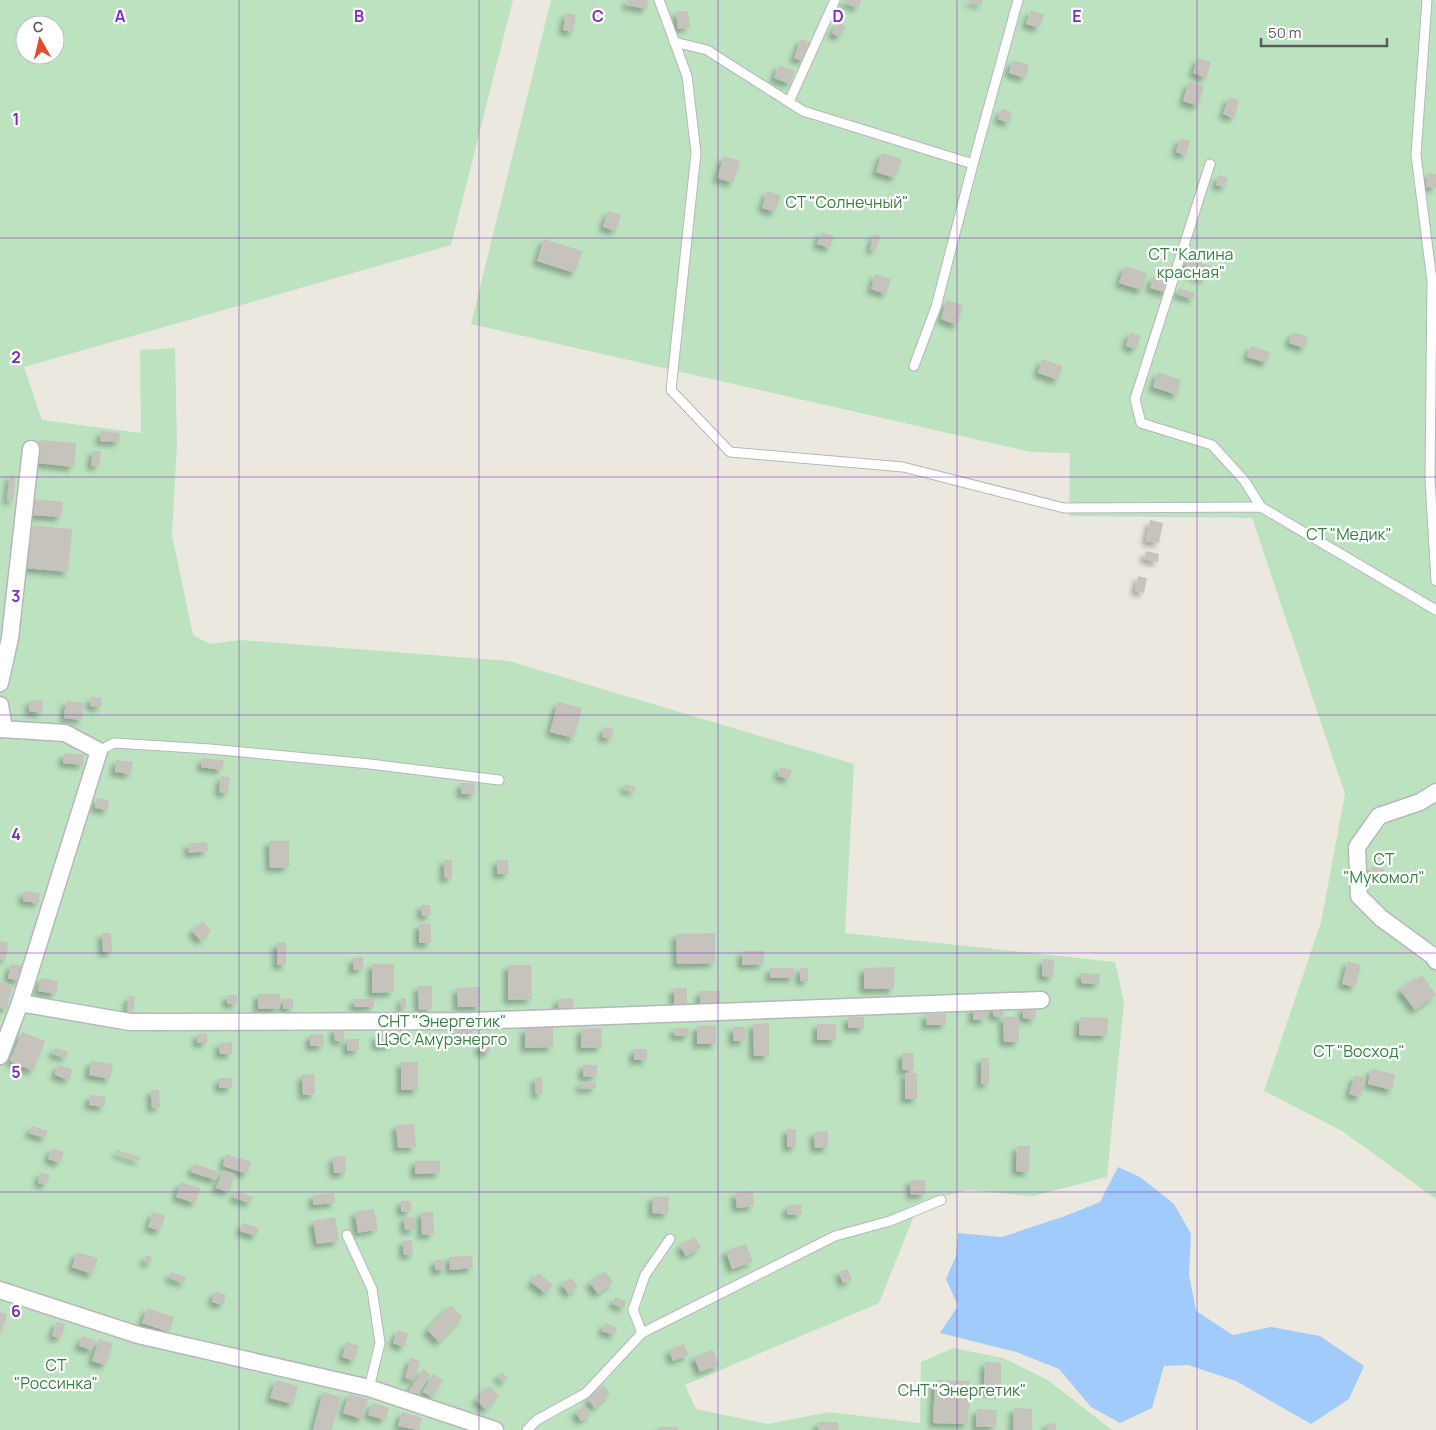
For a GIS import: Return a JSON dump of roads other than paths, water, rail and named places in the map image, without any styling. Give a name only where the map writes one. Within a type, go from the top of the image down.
[{"type":"street","points":[[0,683],[10,638],[31,449]]},
{"type":"street","points":[[0,705],[2,729],[65,733],[99,751],[20,1003],[0,1056]]},
{"type":"street","points":[[1436,792],[1420,802],[1379,816],[1356,848],[1359,896],[1381,918],[1433,956],[1436,961]]},
{"type":"street","points":[[20,1003],[130,1022],[422,1021],[1040,1000]]},
{"type":"street","points":[[0,1290],[138,1335],[369,1388],[495,1430]]},
{"type":"lane","points":[[659,0],[687,76],[696,153],[671,390],[730,452],[903,467],[1064,508],[1261,506]]},
{"type":"lane","points":[[789,102],[835,0]]},
{"type":"lane","points":[[914,366],[936,307],[972,164],[1017,4],[1008,0]]},
{"type":"lane","points":[[1427,0],[1416,155],[1432,281],[1430,479],[1436,581]]},
{"type":"lane","points":[[674,42],[707,50],[803,111],[972,164]]},
{"type":"lane","points":[[1210,164],[1135,399],[1141,423],[1212,444],[1244,480],[1261,506],[1436,610]]},
{"type":"lane","points":[[99,751],[114,743],[210,749],[370,764],[499,780]]},
{"type":"lane","points":[[527,1430],[537,1420],[586,1393],[642,1333],[835,1236],[890,1220],[941,1200]]},
{"type":"lane","points":[[347,1235],[372,1289],[380,1343],[369,1388]]},
{"type":"lane","points":[[642,1333],[634,1310],[645,1275],[670,1239]]},
{"type":"water","points":[[1118,1167],[1140,1177],[1174,1204],[1191,1234],[1189,1275],[1196,1311],[1233,1335],[1271,1327],[1320,1336],[1364,1366],[1349,1399],[1311,1424],[1236,1381],[1188,1365],[1164,1366],[1152,1408],[1120,1423],[1091,1407],[1059,1369],[1016,1352],[940,1333],[958,1306],[946,1279],[956,1256],[958,1233],[1002,1237],[1100,1202]]},
{"type":"park label","name":"СТ \"Солнечный\"","points":[[847,202]]},
{"type":"park label","name":"СТ \"Калина красная\"","points":[[1191,263]]},
{"type":"park label","name":"СТ \"Медик\"","points":[[1349,534]]},
{"type":"park label","name":"СТ \"Мукомол\"","points":[[1384,868]]},
{"type":"park label","name":"СНТ \"Энергетик\" ЦЭС Амурэнерго","points":[[442,1030]]},
{"type":"park label","name":"СТ \"Восход\"","points":[[1359,1051]]},
{"type":"park label","name":"СТ \"Россинка\"","points":[[56,1374]]},
{"type":"park label","name":"СНТ \"Энергетик\"","points":[[962,1390]]}]
